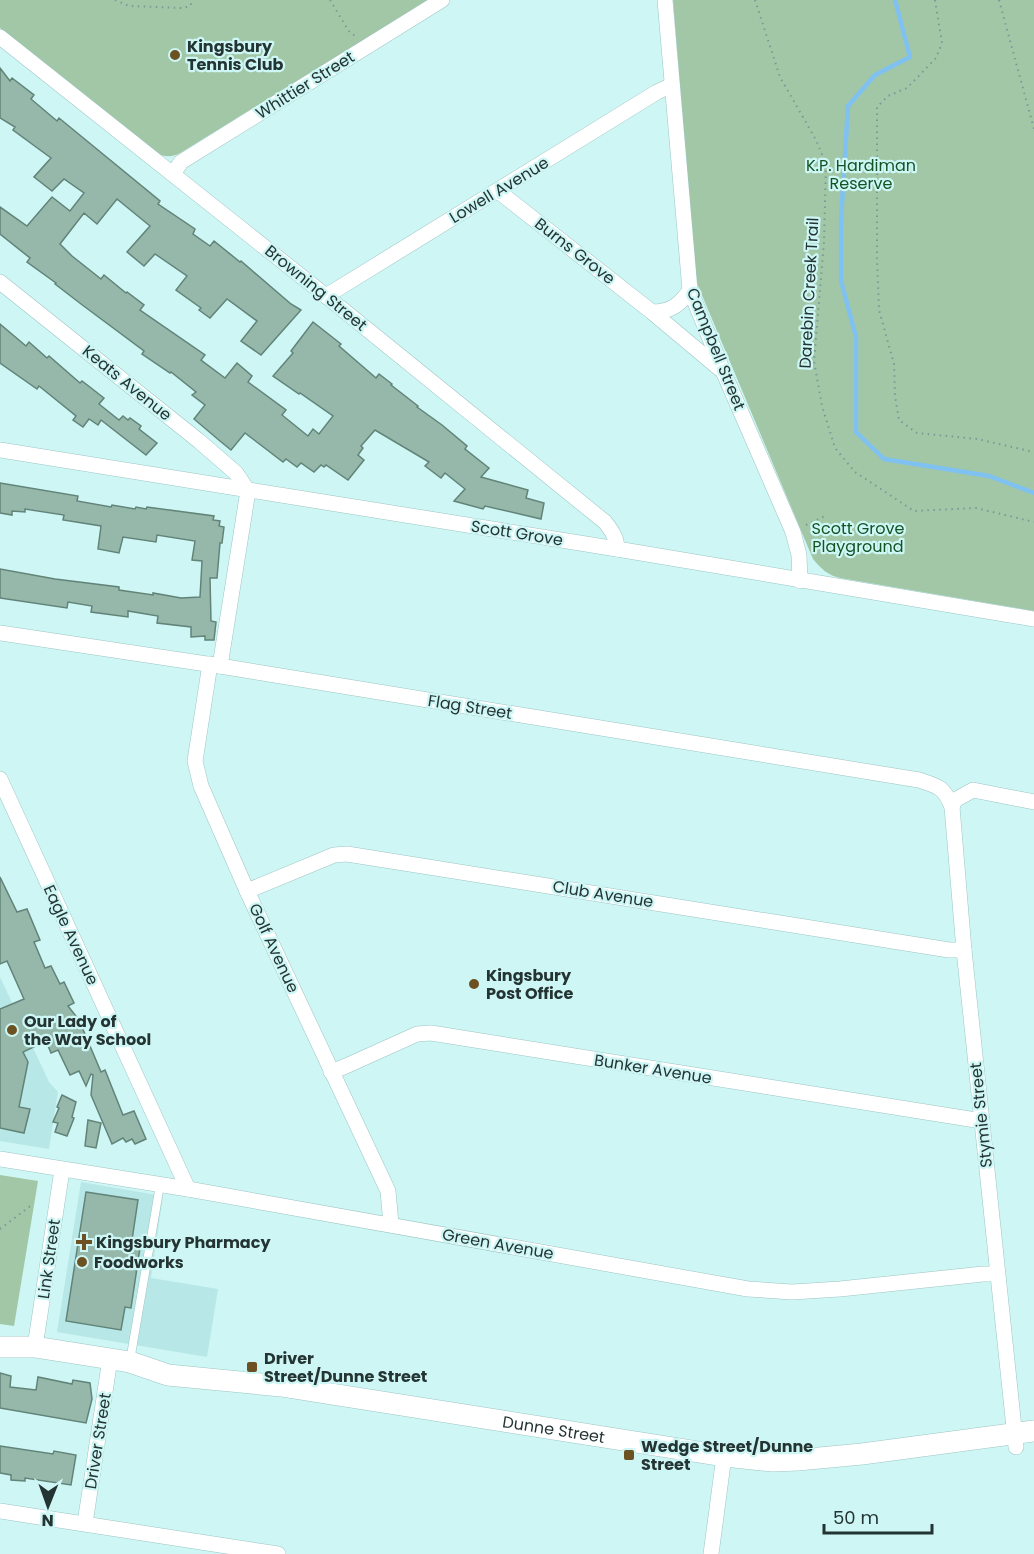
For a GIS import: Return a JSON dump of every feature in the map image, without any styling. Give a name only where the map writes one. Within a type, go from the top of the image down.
[{"type":"main road","name":"Dunne Street","points":[[0,1334],[35,1347]]},
{"type":"main road","name":"Dunne Street","points":[[0,1347],[35,1347],[120,1361],[168,1375],[281,1386],[724,1456],[773,1461],[1024,1439]]},
{"type":"street","name":"Whittier Street","points":[[173,174],[181,162],[442,0]]},
{"type":"street","name":"Campbell Street","points":[[665,0],[690,290],[793,532],[799,555],[800,581]]},
{"type":"street","name":"Browning Street","points":[[0,37],[326,296],[605,522],[613,532],[617,541],[617,549]]},
{"type":"street","name":"Lowell Avenue","points":[[326,296],[657,92],[672,85]]},
{"type":"street","name":"Burns Grove","points":[[498,191],[723,371]]},
{"type":"street","name":"Keats Avenue","points":[[0,282],[200,441],[236,473],[248,491]]},
{"type":"street","points":[[652,312],[664,312],[672,308],[684,299],[690,290]]},
{"type":"street","name":"Scott Grove","points":[[0,450],[617,549],[1034,619]]},
{"type":"street","name":"Golf Avenue","points":[[248,491],[195,761],[201,786],[247,891],[388,1191],[391,1224]]},
{"type":"street","name":"Flag Street","points":[[0,633],[215,665],[919,780],[939,786]]},
{"type":"street","name":"Eagle Avenue","points":[[0,779],[188,1189]]},
{"type":"street","name":"Stymie Street","points":[[939,786],[952,807],[997,1274],[1024,1439]]},
{"type":"street","points":[[952,807],[955,800],[973,790],[1034,802]]},
{"type":"street","name":"Club Avenue","points":[[247,891],[334,855],[347,854],[937,948],[964,950]]},
{"type":"street","name":"Bunker Avenue","points":[[331,1071],[417,1034],[431,1033],[982,1121]]},
{"type":"street","name":"Green Avenue","points":[[0,1159],[391,1224],[736,1287],[792,1292],[997,1274]]},
{"type":"street","name":"Link Street","points":[[35,1347],[62,1170]]},
{"type":"street","name":"Driver Street","points":[[85,1523],[120,1361]]},
{"type":"street","points":[[711,1554],[724,1456]]},
{"type":"street","points":[[0,1511],[278,1554]]},
{"type":"lane","points":[[120,1361],[159,1185]]},
{"type":"path","points":[[115,0],[129,6],[183,8],[190,6],[193,0]]},
{"type":"path","points":[[330,0],[350,33],[368,46]]},
{"type":"path","name":"Darebin Creek Trail","points":[[755,0],[780,77],[816,140],[826,164],[824,242],[814,361],[822,406],[835,448],[855,472],[914,512],[976,508],[1034,522]]},
{"type":"path","points":[[935,0],[942,43],[936,58],[907,88],[888,96],[877,107],[879,310],[894,364],[895,396],[899,420],[917,433],[977,439],[1034,452]]},
{"type":"path","points":[[999,0],[1034,129]]},
{"type":"path","points":[[793,532],[825,516]]},
{"type":"path","points":[[0,1229],[33,1204]]},
{"type":"shaded area","name":"Our Lady of the Way School","points":[[0,977],[49,1082],[58,1092],[49,1149],[0,1141]]},
{"type":"shaded area","points":[[81,1182],[163,1196],[151,1278],[218,1289],[207,1357],[57,1332]]},
{"type":"green space","points":[[0,0],[429,0],[180,153],[167,156],[155,152],[0,28]]},
{"type":"green space","name":"K.P. Hardiman Reserve","points":[[673,0],[1034,0],[1034,611],[840,578],[825,571],[813,559],[696,281]]},
{"type":"green space","points":[[0,1175],[38,1181],[14,1326],[0,1324]]},
{"type":"building","points":[[0,68],[10,81],[12,78],[34,95],[31,99],[57,121],[59,118],[160,201],[158,204],[195,229],[193,234],[210,246],[214,241],[301,310],[261,355],[241,341],[257,321],[227,299],[210,318],[199,310],[201,308],[176,290],[187,276],[155,254],[144,266],[127,252],[150,226],[117,199],[97,224],[84,213],[60,244],[72,256],[101,279],[104,275],[144,305],[140,310],[205,355],[201,360],[225,378],[237,363],[252,376],[248,382],[286,410],[282,415],[308,436],[313,429],[319,434],[333,416],[273,376],[293,353],[291,351],[313,322],[341,344],[339,346],[376,378],[379,374],[467,446],[465,449],[489,468],[481,477],[528,490],[526,498],[544,503],[541,519],[485,506],[483,509],[454,501],[465,489],[445,473],[441,478],[425,466],[429,462],[375,430],[361,446],[363,448],[358,455],[364,460],[348,480],[326,465],[324,467],[321,465],[314,472],[301,463],[297,467],[286,459],[283,462],[245,433],[231,450],[220,441],[194,419],[205,405],[192,395],[196,392],[171,372],[142,354],[144,351],[27,262],[30,258],[0,234],[0,207],[27,226],[52,197],[70,211],[84,193],[64,179],[52,191],[34,177],[51,158],[13,130],[15,127],[0,118]]},
{"type":"building","points":[[0,324],[26,346],[29,342],[80,383],[82,381],[104,398],[99,404],[119,420],[123,416],[128,420],[130,418],[141,426],[139,429],[157,443],[146,455],[101,420],[98,425],[89,419],[83,427],[73,420],[76,416],[39,386],[37,389],[0,363]]},
{"type":"building","points":[[0,483],[78,496],[77,501],[111,507],[112,505],[146,509],[147,507],[214,516],[213,520],[220,521],[219,526],[224,527],[217,578],[210,578],[211,621],[216,622],[214,640],[205,640],[205,636],[191,637],[191,627],[157,623],[158,616],[128,611],[128,617],[91,612],[92,606],[68,602],[67,608],[0,598],[0,569],[119,587],[119,590],[153,595],[153,593],[181,598],[200,597],[202,561],[192,560],[195,541],[157,535],[156,542],[123,537],[119,553],[98,549],[101,526],[63,520],[64,515],[25,509],[25,512],[12,511],[12,515],[0,513]]},
{"type":"building","points":[[0,877],[17,912],[27,909],[40,940],[34,942],[45,968],[51,966],[60,984],[64,982],[74,1003],[68,1006],[79,1020],[101,1072],[105,1070],[123,1115],[134,1111],[146,1139],[135,1144],[132,1139],[126,1142],[123,1138],[112,1144],[91,1095],[93,1075],[91,1074],[86,1086],[79,1071],[70,1075],[58,1050],[51,1053],[46,1041],[23,1052],[28,1062],[19,1107],[30,1109],[24,1133],[0,1128],[0,1009],[24,999],[7,961],[0,964]]},
{"type":"building","points":[[62,1095],[76,1102],[72,1117],[74,1118],[67,1136],[55,1132],[58,1123],[53,1122]]},
{"type":"building","points":[[88,1120],[101,1123],[96,1148],[85,1146]]},
{"type":"building","points":[[86,1192],[138,1200],[132,1240],[141,1241],[131,1308],[125,1307],[121,1330],[66,1321]]},
{"type":"building","points":[[0,1373],[11,1376],[10,1387],[36,1390],[38,1377],[72,1384],[73,1380],[90,1383],[92,1399],[86,1423],[0,1408]]},
{"type":"building","points":[[0,1446],[76,1455],[71,1485],[25,1478],[25,1481],[11,1480],[11,1475],[0,1473]]},
{"type":"waterway","points":[[895,0],[910,57],[875,75],[848,106],[841,220],[841,281],[856,337],[856,432],[884,459],[989,476],[1034,493]]},
{"type":"place","name":"Kingsbury Tennis Club","points":[[175,55]]},
{"type":"place","name":"Kingsbury Post Office","points":[[474,984]]},
{"type":"place","name":"Our Lady of the Way School","points":[[12,1030]]},
{"type":"place","name":"Kingsbury Pharmacy","points":[[84,1242]]},
{"type":"place","name":"Foodworks","points":[[82,1262]]},
{"type":"place","name":"Driver Street/Dunne Street","points":[[252,1367]]},
{"type":"place","name":"Wedge Street/Dunne Street","points":[[629,1455]]},
{"type":"park label","name":"Scott Grove Playground","points":[[858,537]]}]
